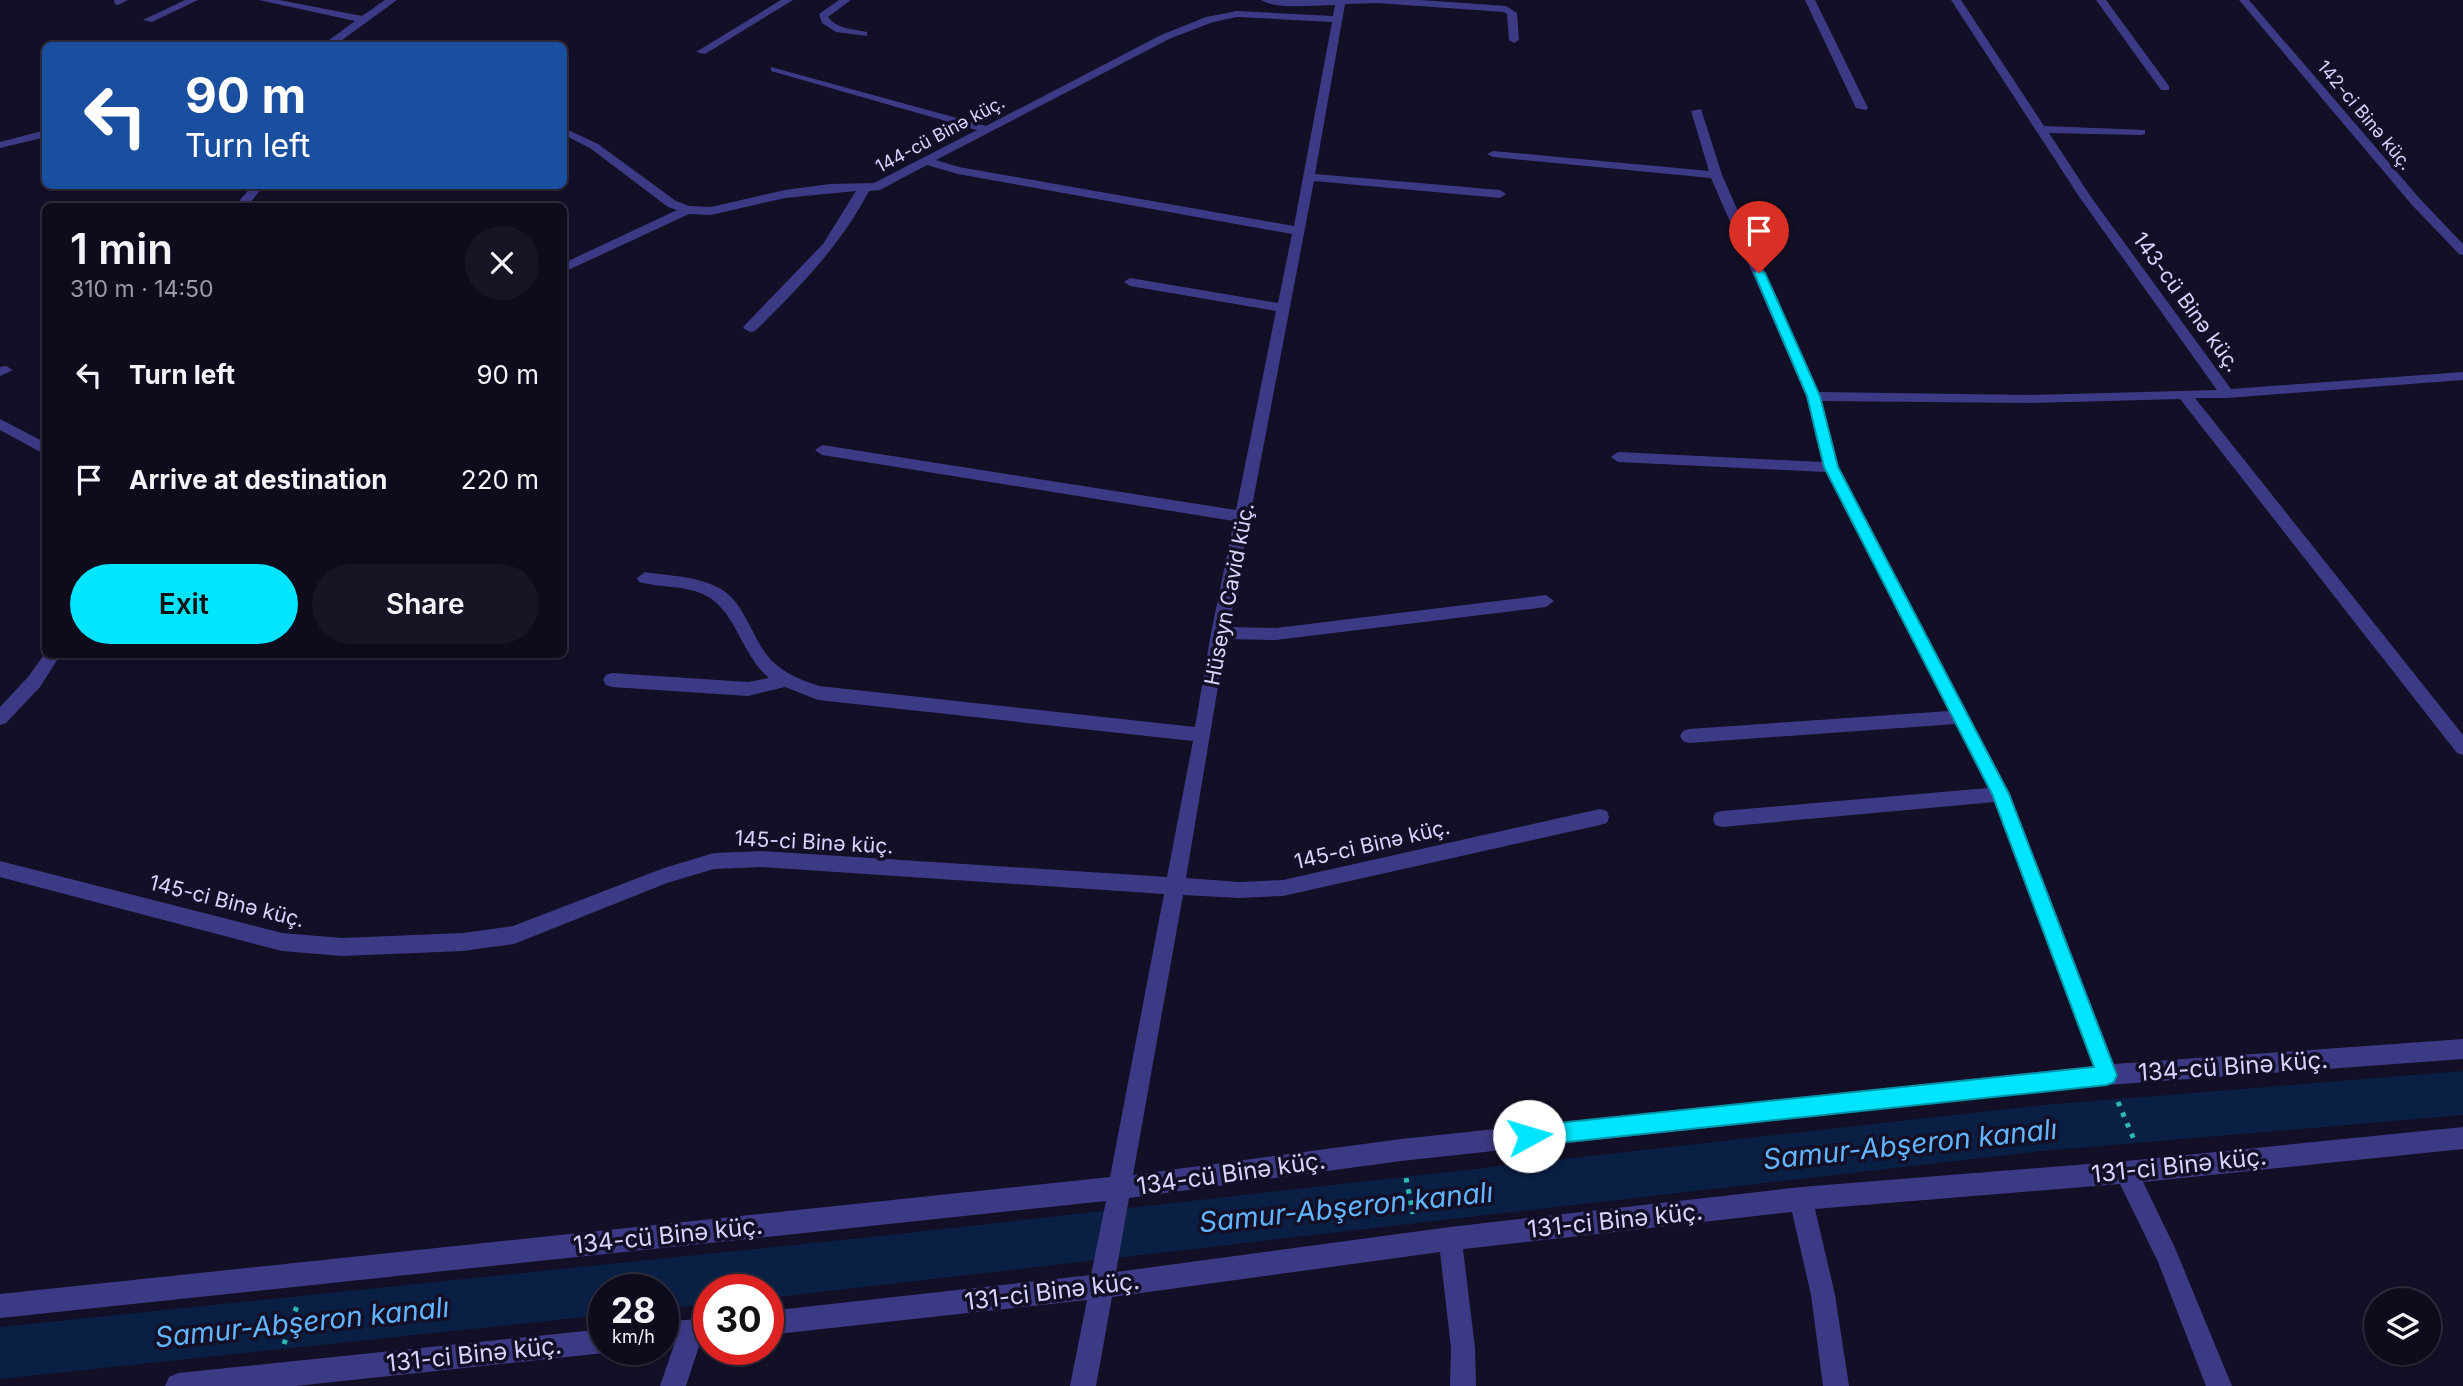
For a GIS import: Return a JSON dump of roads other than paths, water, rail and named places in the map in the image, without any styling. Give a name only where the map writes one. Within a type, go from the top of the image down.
[{"type":"street","points":[[148,20],[192,0]]},
{"type":"street","points":[[264,0],[365,20]]},
{"type":"street","points":[[332,42],[392,0]]},
{"type":"street","points":[[701,52],[788,0]]},
{"type":"street","points":[[846,0],[823,16],[824,21],[828,26],[863,34]]},
{"type":"street","points":[[1266,0],[1300,3],[1377,0],[1506,9],[1512,13],[1514,40]]},
{"type":"street","name":"Hüseyn Cavid küç.","points":[[1102,1286],[1219,634],[1244,517],[1341,0]]},
{"type":"street","points":[[1810,0],[1862,108]]},
{"type":"street","name":"143-cü Binə küç.","points":[[1956,0],[2086,198],[2227,394]]},
{"type":"street","points":[[2101,0],[2165,89]]},
{"type":"street","name":"142-ci Binə küç.","points":[[2244,0],[2416,202],[2463,251]]},
{"type":"street","name":"144-cü Binə küç.","points":[[687,210],[711,211],[814,190],[863,190],[888,182],[985,128],[1166,37],[1210,19],[1237,14],[1338,19]]},
{"type":"street","points":[[775,69],[985,128]]},
{"type":"street","points":[[1697,111],[1716,175],[1813,396],[1831,467],[2001,794],[2107,1075]]},
{"type":"street","points":[[2041,129],[2141,132]]},
{"type":"street","points":[[567,132],[594,146],[672,204],[687,210]]},
{"type":"street","points":[[0,145],[42,134]]},
{"type":"street","points":[[1493,154],[1716,175]]},
{"type":"street","points":[[926,161],[958,170],[1299,231]]},
{"type":"street","points":[[1309,177],[1500,194]]},
{"type":"street","points":[[244,203],[255,189]]},
{"type":"street","points":[[750,328],[811,268],[845,225],[863,190]]},
{"type":"street","points":[[567,267],[687,210]]},
{"type":"street","points":[[1130,282],[1284,308]]},
{"type":"street","points":[[2227,394],[2463,376]]},
{"type":"street","points":[[2184,394],[2463,748]]},
{"type":"street","name":"143-cü Binə küç.","points":[[1813,396],[2031,399],[2227,394]]},
{"type":"street","points":[[0,425],[42,448]]},
{"type":"street","points":[[822,450],[1244,517]]},
{"type":"street","points":[[1618,457],[1831,467]]},
{"type":"street","points":[[645,578],[697,585],[722,597],[736,617],[756,656],[783,681],[818,693],[1203,735]]},
{"type":"street","points":[[1219,634],[1276,635],[1546,601]]},
{"type":"street","points":[[0,718],[34,682],[50,658]]},
{"type":"street","points":[[612,680],[748,690],[783,681]]},
{"type":"street","points":[[1689,736],[1959,717]]},
{"type":"street","points":[[1722,819],[2001,794]]},
{"type":"street","name":"145-ci Binə küç.","points":[[0,869],[282,942],[342,947],[463,942],[514,935],[664,876],[714,861],[762,859],[1174,887],[1238,890],[1283,888],[1600,817]]},
{"type":"street","name":"134-cü Binə küç.","points":[[0,1306],[1119,1188],[1401,1150],[2107,1075],[2463,1049]]},
{"type":"street","name":"131-ci Binə küç.","points":[[784,1321],[1102,1286],[1450,1239],[1801,1199],[2463,1138]]},
{"type":"street","points":[[2136,1170],[2219,1386]]},
{"type":"street","points":[[1801,1199],[1823,1295],[1836,1386]]},
{"type":"street","points":[[1450,1239],[1463,1348],[1463,1386]]},
{"type":"street","points":[[1083,1386],[1102,1286]]},
{"type":"street","name":"131-ci Binə küç.","points":[[178,1386],[588,1343]]},
{"type":"street","points":[[673,1386],[693,1345]]},
{"type":"waterway","name":"Samur-Abşeron kanalı","points":[[679,1282],[2043,1128],[2463,1093]]},
{"type":"waterway","name":"Samur-Abşeron kanalı","points":[[0,1353],[588,1292]]}]
